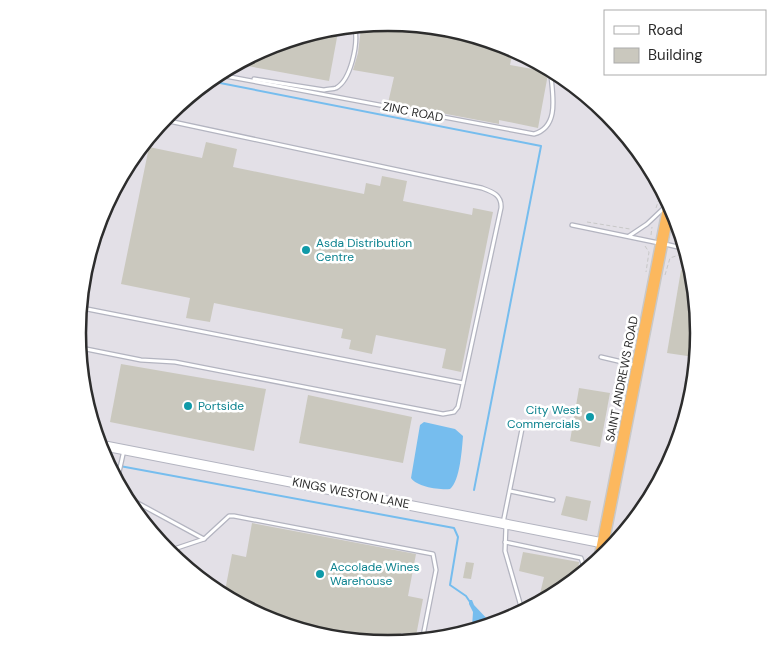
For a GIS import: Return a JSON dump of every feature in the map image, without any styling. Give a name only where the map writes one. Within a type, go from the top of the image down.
[{"type":"highway","name":"SAINT ANDREWS ROAD","points":[[603,544],[667,217]]},
{"type":"street","name":"KINGS WESTON LANE","points":[[109,447],[603,544]]},
{"type":"lane","name":"ZINC ROAD","points":[[231,76],[324,90],[336,88],[348,76],[356,33]]},
{"type":"lane","name":"ZINC ROAD","points":[[230,76],[534,134],[544,132],[551,122],[553,96],[551,79]]},
{"type":"lane","points":[[87,349],[141,360],[175,362],[443,414],[450,414],[457,410],[502,203],[498,195],[482,188],[173,122]]},
{"type":"lane","points":[[629,237],[663,210]]},
{"type":"lane","points":[[572,225],[677,247]]},
{"type":"lane","points":[[87,309],[464,383]]},
{"type":"lane","points":[[601,358],[638,365]]},
{"type":"lane","points":[[520,604],[505,551],[505,524],[522,429],[525,426],[530,426]]},
{"type":"lane","points":[[119,470],[124,450]]},
{"type":"lane","points":[[510,491],[553,500]]},
{"type":"lane","points":[[138,502],[204,539]]},
{"type":"lane","points":[[177,548],[204,539],[229,516],[234,516],[433,554],[436,570],[425,632]]},
{"type":"lane","points":[[505,542],[581,558],[583,563]]},
{"type":"path","points":[[646,247],[654,221],[648,216],[659,200]]},
{"type":"path","points":[[586,222],[635,228]]},
{"type":"path","points":[[640,244],[646,247],[649,252],[645,276]]},
{"type":"shaded area","points":[[388,31],[408,32],[447,37],[485,47],[521,62],[556,82],[572,94],[615,134],[639,165],[649,182],[659,200],[674,236],[687,294],[690,333],[689,353],[684,392],[674,430],[659,466],[639,501],[627,517],[587,560],[556,584],[539,594],[521,604],[485,619],[427,632],[388,635],[368,634],[329,629],[291,619],[255,604],[220,584],[204,572],[161,532],[137,501],[127,484],[117,466],[102,430],[89,372],[86,333],[87,313],[92,274],[102,236],[117,200],[137,165],[149,149],[189,106],[220,82],[237,72],[255,62],[291,47],[349,34]]},
{"type":"water","points":[[424,422],[455,429],[463,436],[458,472],[450,489],[423,486],[411,478],[420,425]]},
{"type":"water","points":[[469,600],[472,600],[474,605],[487,618],[472,622],[473,612]]},
{"type":"building","points":[[388,31],[447,37],[503,54],[511,58],[510,65],[534,69],[547,77],[538,128],[499,120],[499,124],[388,103],[394,77],[353,70],[358,53],[360,33]]},
{"type":"building","points":[[337,36],[329,81],[248,66],[291,47]]},
{"type":"building","name":"Asda Distribution Centre","points":[[206,142],[237,149],[233,167],[364,194],[366,183],[380,186],[382,176],[407,181],[403,201],[472,215],[473,208],[493,212],[461,372],[442,368],[446,349],[376,335],[372,354],[349,349],[351,340],[341,338],[343,329],[214,303],[210,322],[186,318],[190,298],[121,284],[148,150],[150,147],[202,158]]},
{"type":"building","points":[[681,270],[684,274],[689,313],[689,356],[667,353]]},
{"type":"building","name":"Portside","points":[[121,364],[266,389],[254,451],[110,422]]},
{"type":"building","name":"City West Commercials","points":[[579,388],[610,393],[600,447],[570,441]]},
{"type":"building","points":[[308,395],[412,417],[403,463],[299,443]]},
{"type":"building","points":[[566,496],[591,501],[587,521],[561,515]]},
{"type":"building","name":"Accolade Wines Warehouse","points":[[252,523],[416,554],[408,596],[423,599],[417,633],[388,635],[329,629],[291,619],[255,604],[226,587],[232,554],[246,557]]},
{"type":"building","points":[[523,552],[579,562],[579,567],[540,593],[544,577],[519,571]]},
{"type":"building","points":[[466,562],[474,563],[471,579],[463,578]]},
{"type":"waterway","points":[[219,83],[541,146],[474,490]]},
{"type":"waterway","points":[[117,465],[454,528],[458,537],[450,585],[466,596],[470,602]]},
{"type":"place","name":"Asda Distribution Centre","points":[[306,250]]},
{"type":"place","name":"Portside","points":[[188,406]]},
{"type":"place","name":"City West Commercials","points":[[590,417]]},
{"type":"place","name":"Accolade Wines Warehouse","points":[[320,574]]}]
